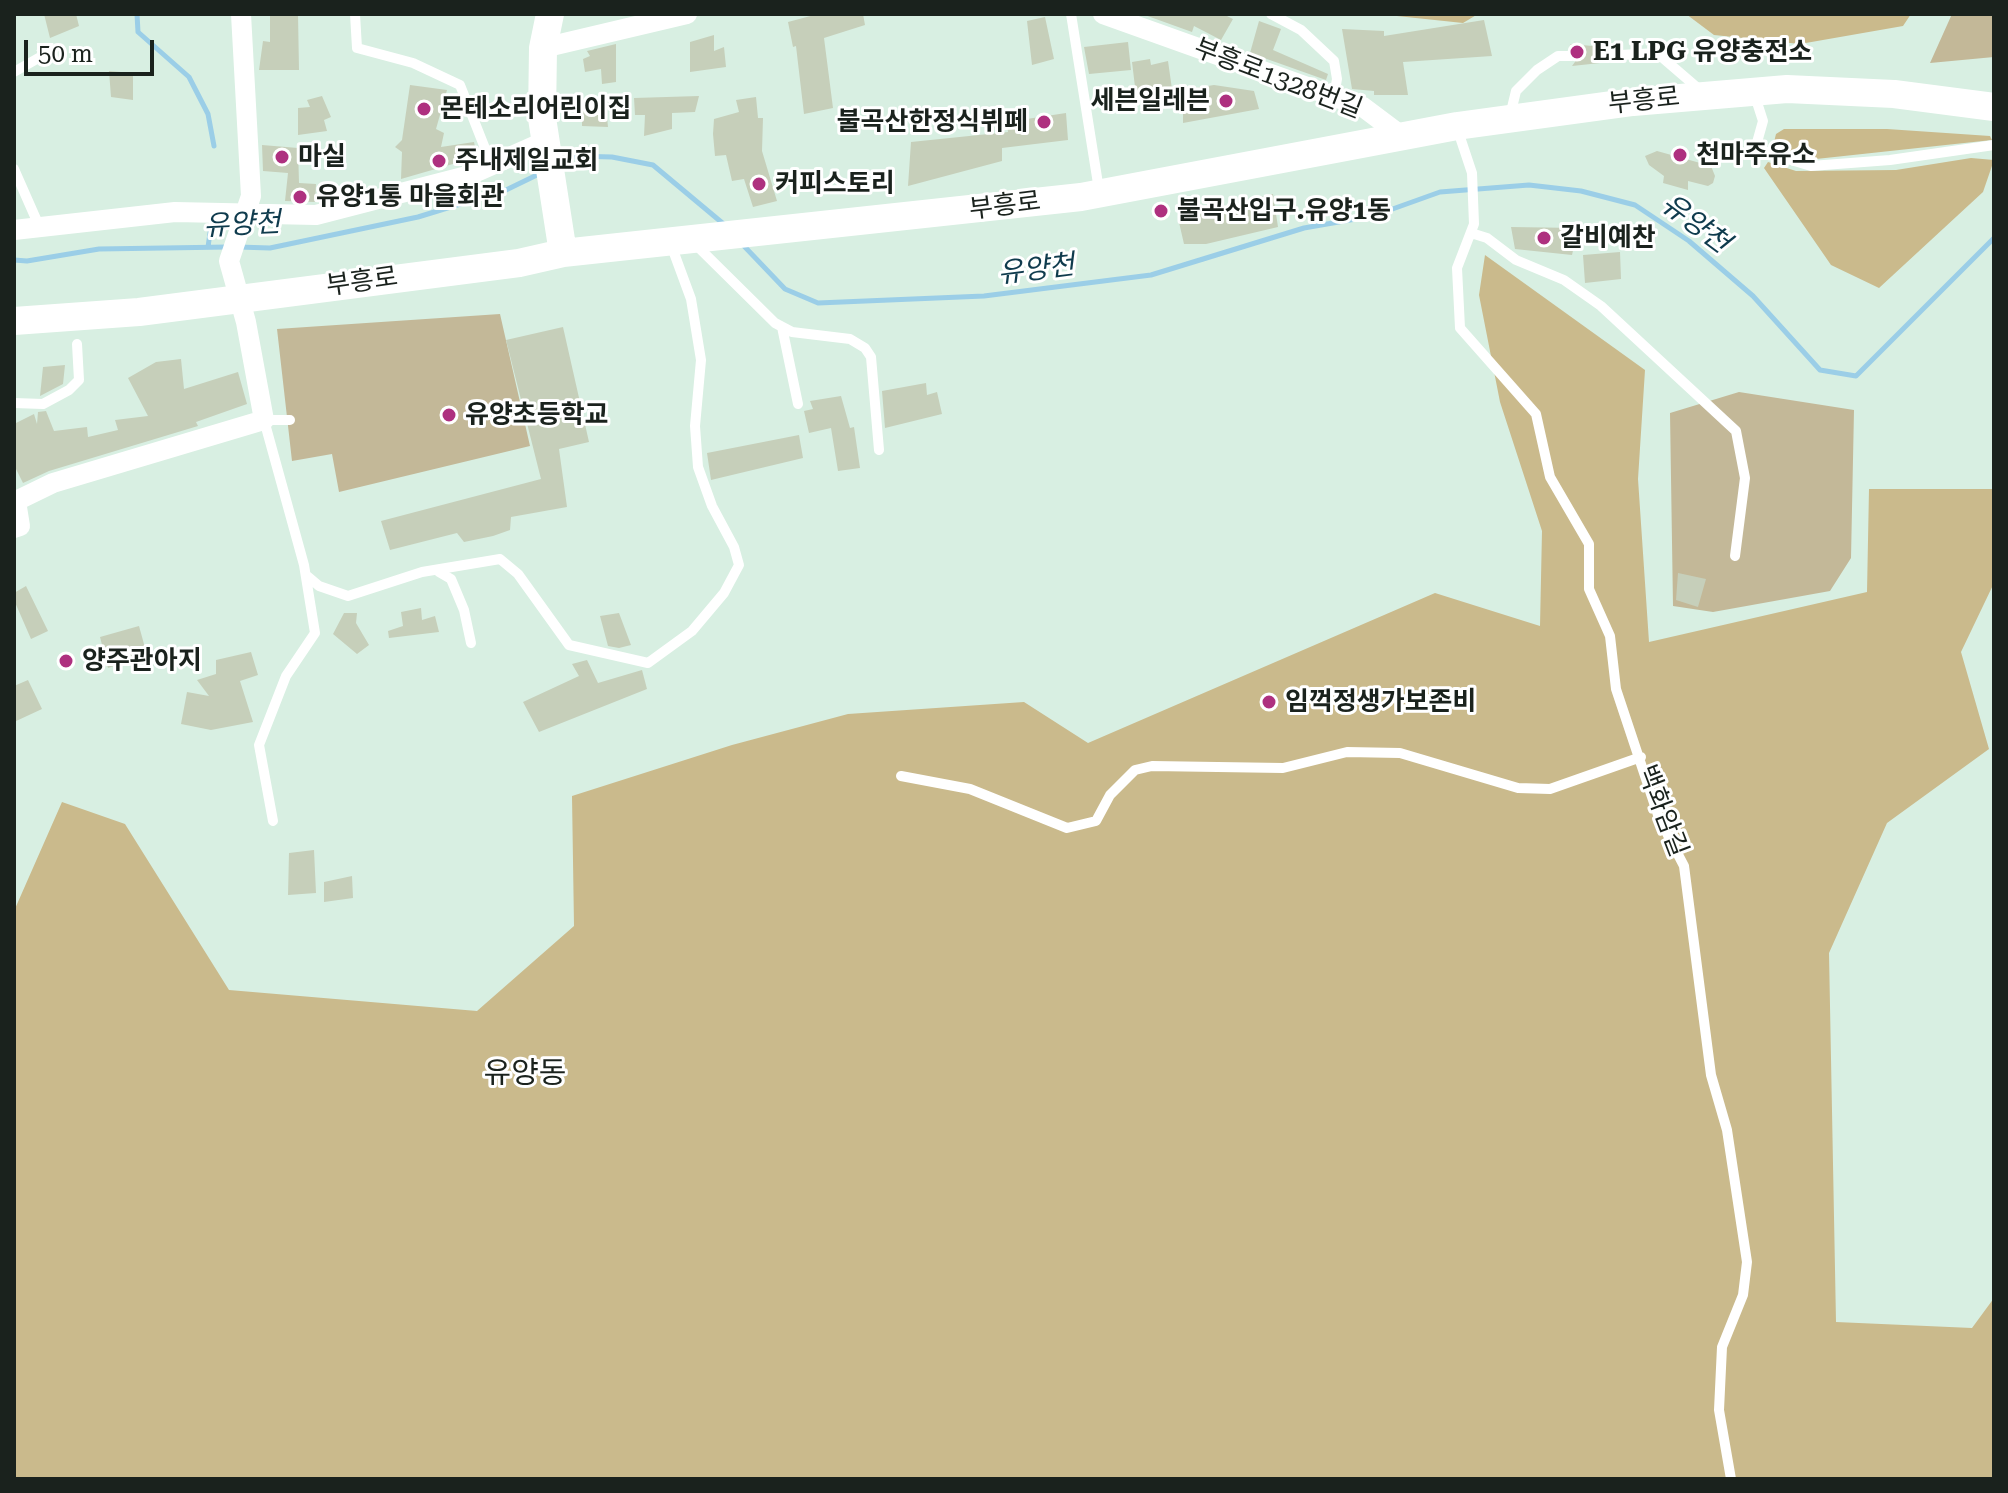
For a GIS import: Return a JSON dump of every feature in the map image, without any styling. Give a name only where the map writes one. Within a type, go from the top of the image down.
[{"type":"main road","points":[[550,14],[543,48],[542,118],[563,253]]},
{"type":"main road","name":"부흥로","points":[[14,321],[75,319],[240,300],[399,276],[519,263],[563,253],[757,230],[964,211],[1100,193],[1457,126],[1704,94],[1753,91],[1894,94],[1994,107]]},
{"type":"street","points":[[14,528],[20,526],[16,501],[53,483],[264,420],[229,261],[251,196],[241,14]]},
{"type":"street","points":[[543,48],[687,14]]},
{"type":"street","name":"부흥로1328번길","points":[[1103,14],[1128,18],[1363,107],[1403,137]]},
{"type":"street","points":[[14,230],[175,212],[245,219],[316,215],[467,176],[547,148]]},
{"type":"lane","points":[[355,14],[357,48],[413,63],[460,85],[492,166]]},
{"type":"lane","points":[[1071,14],[1100,193]]},
{"type":"lane","points":[[1271,14],[1301,30],[1334,61],[1337,79],[1334,96]]},
{"type":"lane","points":[[1603,56],[1657,53],[1704,94]]},
{"type":"lane","points":[[14,72],[42,56]]},
{"type":"lane","points":[[1509,120],[1516,91],[1558,56],[1572,56]]},
{"type":"lane","points":[[1753,91],[1763,121],[1756,146],[1768,153],[1811,166],[1890,160],[1994,145]]},
{"type":"lane","points":[[1457,126],[1472,173],[1473,229],[1516,260],[1564,280],[1601,306],[1736,431],[1745,478],[1735,556]]},
{"type":"lane","points":[[14,169],[40,228]]},
{"type":"lane","name":"백화암길","points":[[1473,229],[1457,268],[1460,328],[1536,414],[1550,477],[1589,544],[1589,589],[1610,636],[1616,689],[1659,818],[1684,866],[1711,1075],[1727,1130],[1747,1262],[1743,1295],[1722,1347],[1719,1410],[1731,1479]]},
{"type":"lane","points":[[690,240],[782,327],[792,332],[850,339],[865,348],[871,357],[879,450]]},
{"type":"lane","points":[[306,575],[319,586],[348,596],[422,572],[439,572],[500,559],[518,574],[569,645],[648,663],[692,631],[724,593],[739,565],[698,467],[695,426],[701,360],[691,299],[690,240]]},
{"type":"lane","points":[[782,327],[798,404]]},
{"type":"lane","points":[[14,403],[43,404],[69,390],[79,380],[77,344]]},
{"type":"lane","points":[[273,821],[259,745],[286,676],[315,633],[306,575],[264,420],[290,420]]},
{"type":"lane","points":[[439,572],[451,579],[464,610],[471,643]]},
{"type":"lane","points":[[901,776],[970,789],[1067,828],[1096,821],[1110,795],[1135,770],[1152,766],[1283,768],[1347,752],[1400,753],[1518,788],[1550,789],[1641,757]]},
{"type":"shaded area","points":[[1378,14],[1478,14],[1463,23]]},
{"type":"shaded area","points":[[1686,14],[1911,14],[1903,26],[1800,44],[1714,35]]},
{"type":"shaded area","points":[[1952,14],[1994,14],[1994,57],[1930,63]]},
{"type":"shaded area","points":[[1784,129],[1887,129],[1990,136],[1992,140],[1816,159],[1773,146],[1776,134]]},
{"type":"shaded area","points":[[1971,158],[1994,160],[1983,192],[1879,288],[1831,265],[1764,168],[1768,162],[1796,171],[1896,170]]},
{"type":"shaded area","points":[[1485,255],[1645,370],[1638,479],[1649,642],[1867,592],[1869,489],[1994,489],[1994,583],[1961,652],[1989,749],[1887,823],[1829,953],[1836,1322],[1972,1328],[1994,1298],[1994,1479],[14,1479],[14,911],[62,802],[125,824],[229,990],[477,1011],[574,926],[572,796],[732,745],[848,714],[1024,702],[1088,743],[1435,593],[1540,626],[1542,531],[1500,402],[1479,295]]},
{"type":"shaded area","points":[[500,314],[530,446],[339,492],[332,454],[292,461],[277,329]]},
{"type":"shaded area","points":[[1739,392],[1854,410],[1851,558],[1830,591],[1713,612],[1673,606],[1670,413]]},
{"type":"building","points":[[44,14],[76,14],[79,26],[50,38]]},
{"type":"building","points":[[270,14],[298,14],[299,70],[259,70],[263,41],[270,42]]},
{"type":"building","points":[[818,14],[863,14],[865,25],[824,38],[833,108],[804,114],[796,46],[793,47],[788,22]]},
{"type":"building","points":[[1142,14],[1223,14],[1233,19],[1221,40],[1194,26],[1192,32]]},
{"type":"building","points":[[1045,17],[1054,59],[1032,65],[1027,21]]},
{"type":"building","points":[[1484,20],[1492,56],[1403,62],[1408,95],[1374,95],[1374,91],[1352,89],[1342,29],[1384,31],[1384,36]]},
{"type":"building","points":[[1259,21],[1281,29],[1273,50],[1328,74],[1326,80],[1250,53]]},
{"type":"building","points":[[714,35],[714,51],[724,47],[726,67],[690,72],[690,42]]},
{"type":"building","points":[[1128,42],[1131,70],[1089,74],[1084,47]]},
{"type":"building","points":[[616,44],[616,82],[602,84],[601,69],[585,72],[583,59],[590,56],[587,51]]},
{"type":"building","points":[[1570,44],[1604,47],[1596,53],[1600,63],[1572,66],[1580,55]]},
{"type":"building","points":[[1150,59],[1151,65],[1168,61],[1172,89],[1136,95],[1132,62]]},
{"type":"building","points":[[109,71],[133,73],[133,100],[111,97]]},
{"type":"building","points":[[410,85],[447,90],[436,129],[444,133],[441,147],[474,142],[477,157],[401,179],[402,152],[395,147],[402,140]]},
{"type":"building","points":[[1214,85],[1254,91],[1259,109],[1183,123],[1183,90]]},
{"type":"building","points":[[322,96],[331,117],[324,120],[327,131],[298,135],[298,108],[310,107],[307,100]]},
{"type":"building","points":[[699,96],[695,112],[672,113],[672,129],[644,136],[645,115],[635,115],[634,98]]},
{"type":"building","points":[[756,97],[758,118],[763,118],[762,151],[777,201],[753,207],[744,179],[732,181],[726,155],[715,156],[713,134],[714,119],[739,112],[736,100]]},
{"type":"building","points":[[606,107],[608,127],[582,126],[582,109]]},
{"type":"building","points":[[1066,113],[1068,140],[1002,148],[1002,161],[908,186],[911,142],[1008,132],[1007,122]]},
{"type":"building","points":[[262,145],[298,148],[299,183],[316,184],[315,202],[285,201],[288,173],[263,171]]},
{"type":"building","points":[[1657,151],[1711,166],[1715,176],[1713,183],[1708,186],[1688,181],[1688,190],[1663,183],[1664,176],[1649,165],[1645,156]]},
{"type":"building","points":[[1273,194],[1278,227],[1206,244],[1184,244],[1178,218]]},
{"type":"building","name":"갈비예찬","points":[[1511,227],[1578,228],[1572,255],[1515,249]]},
{"type":"building","points":[[1620,252],[1621,279],[1585,283],[1583,255]]},
{"type":"building","points":[[563,327],[589,442],[559,449],[567,507],[511,517],[510,530],[493,536],[464,542],[457,533],[390,550],[381,521],[541,479],[506,340]]},
{"type":"building","points":[[181,359],[184,389],[238,372],[247,404],[196,422],[198,426],[49,471],[23,483],[14,465],[14,424],[34,414],[37,424],[38,412],[46,411],[54,431],[87,427],[88,437],[118,430],[115,420],[148,416],[128,378],[156,362]]},
{"type":"building","points":[[65,365],[63,384],[40,396],[43,367]]},
{"type":"building","points":[[926,383],[927,395],[937,392],[942,414],[885,428],[882,391]]},
{"type":"building","points":[[841,396],[850,428],[854,427],[860,468],[838,471],[831,428],[809,433],[804,411],[813,409],[810,401]]},
{"type":"building","points":[[799,435],[803,458],[711,480],[707,453]]},
{"type":"building","points":[[1678,573],[1706,579],[1698,607],[1676,600]]},
{"type":"building","points":[[26,586],[48,631],[31,639],[14,600],[14,593]]},
{"type":"building","points":[[421,608],[422,620],[435,616],[439,632],[389,638],[388,631],[403,626],[401,612]]},
{"type":"building","points":[[344,613],[357,613],[356,623],[369,645],[357,654],[333,634]]},
{"type":"building","points":[[619,613],[631,645],[619,648],[608,646],[600,616]]},
{"type":"building","points":[[139,626],[147,655],[108,668],[100,637]]},
{"type":"building","points":[[251,652],[258,675],[240,681],[253,722],[211,730],[181,724],[187,692],[209,696],[197,680],[216,674],[216,660]]},
{"type":"building","points":[[587,660],[598,683],[642,670],[647,689],[539,732],[523,702],[579,676],[572,664]]},
{"type":"building","points":[[28,680],[42,709],[14,722],[14,686]]},
{"type":"building","points":[[314,850],[316,893],[288,895],[289,853]]},
{"type":"building","points":[[352,876],[353,898],[324,902],[324,882]]},
{"type":"waterway","points":[[137,14],[138,32],[189,77],[208,114],[214,146]]},
{"type":"waterway","name":"유양천","points":[[560,163],[574,156],[612,157],[653,165],[726,226]]},
{"type":"waterway","name":"유양천","points":[[238,247],[270,248],[418,217],[506,190],[541,173]]},
{"type":"waterway","name":"유양천","points":[[743,245],[785,289],[818,303],[984,296],[1151,275],[1304,228],[1373,216],[1440,192],[1529,185],[1581,191],[1635,205],[1689,241],[1753,296],[1820,370],[1856,376],[1994,238]]},
{"type":"waterway","points":[[208,247],[212,219]]},
{"type":"waterway","name":"유양천","points":[[14,260],[27,261],[99,249],[228,247]]},
{"type":"place","name":"E1 LPG 유양충전소","points":[[1577,52]]},
{"type":"place","name":"세븐일레븐","points":[[1226,101]]},
{"type":"place","name":"몬테소리어린이집","points":[[424,109]]},
{"type":"place","name":"불곡산한정식뷔페","points":[[1044,122]]},
{"type":"place","name":"천마주유소","points":[[1680,155]]},
{"type":"place","name":"마실","points":[[282,157]]},
{"type":"place","name":"주내제일교회","points":[[439,161]]},
{"type":"place","name":"커피스토리","points":[[759,184]]},
{"type":"place","name":"유양1통 마을회관","points":[[300,197]]},
{"type":"place","name":"불곡산입구.유양1동","points":[[1161,211]]},
{"type":"place","name":"갈비예찬","points":[[1544,238]]},
{"type":"place","name":"유양초등학교","points":[[449,415]]},
{"type":"place","name":"양주관아지","points":[[66,661]]},
{"type":"place","name":"임꺽정생가보존비","points":[[1269,702]]},
{"type":"district","name":"유양동","points":[[525,1074]]}]
